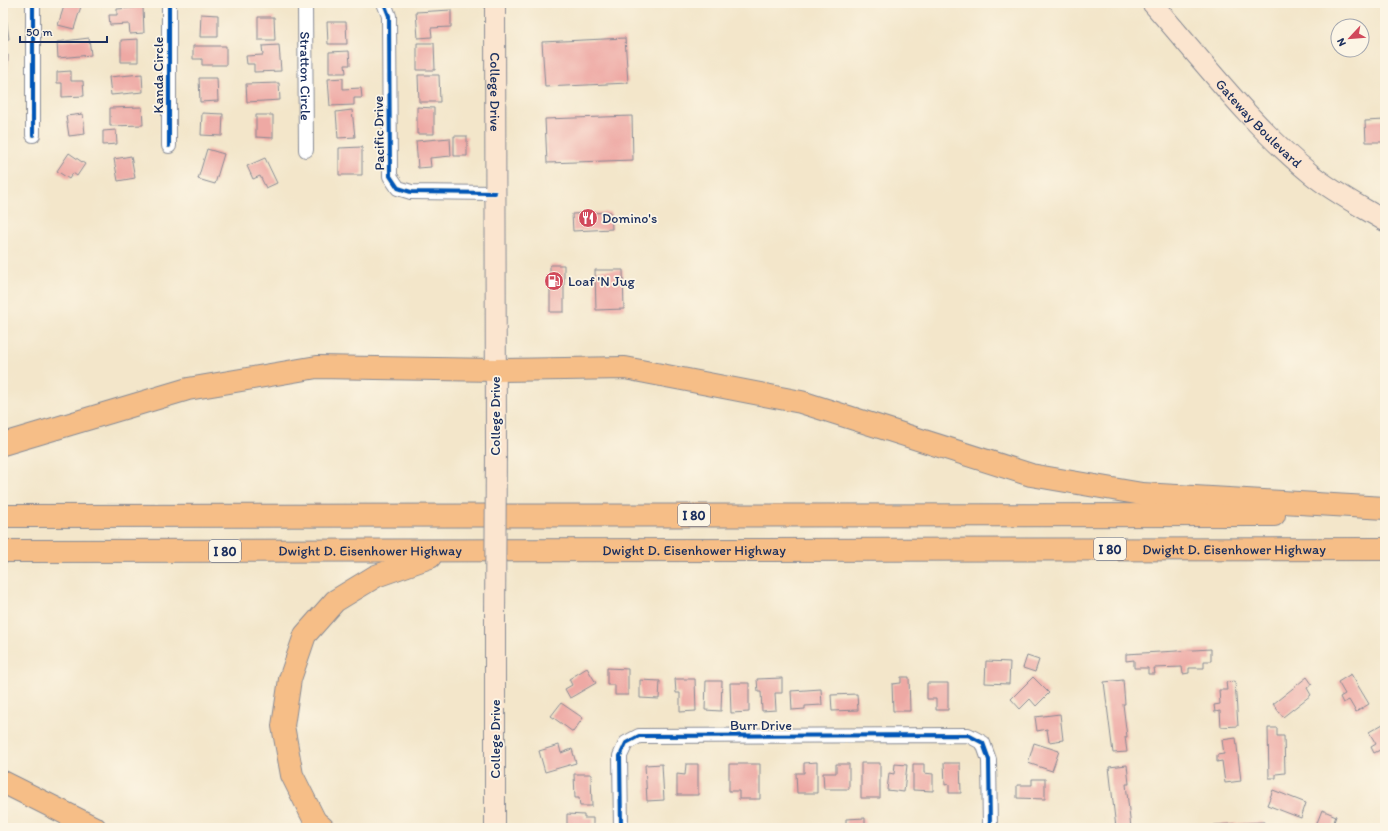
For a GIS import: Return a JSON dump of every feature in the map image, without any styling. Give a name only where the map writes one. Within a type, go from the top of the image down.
[{"type":"highway","points":[[3,444],[188,389],[316,368],[495,370],[625,368],[801,402],[1031,475],[1142,494],[1385,508]]},
{"type":"highway","name":"I 80","points":[[3,516],[1385,515]]},
{"type":"highway","name":"Dwight D. Eisenhower Highway","points":[[3,551],[1385,549]]},
{"type":"highway","name":"I 80","points":[[323,828],[315,821],[292,775],[283,726],[290,679],[305,635],[335,601],[376,576],[447,551]]},
{"type":"highway","points":[[3,782],[95,828]]},
{"type":"main road","name":"College Drive","points":[[495,3],[495,828]]},
{"type":"main road","name":"Gateway Boulevard","points":[[1152,3],[1241,106],[1276,143],[1312,175],[1349,201],[1385,220]]},
{"type":"street","points":[[33,3],[33,135]]},
{"type":"street","name":"Kanda Circle","points":[[169,3],[169,146]]},
{"type":"street","name":"Stratton Circle","points":[[305,3],[306,150]]},
{"type":"street","name":"Pacific Drive","points":[[384,3],[389,16],[390,176],[398,188],[411,192],[495,192]]},
{"type":"street","name":"Burr Drive","points":[[620,828],[620,756],[626,743],[639,736],[968,735],[983,743],[989,760],[990,828]]},
{"type":"building","points":[[65,3],[82,3],[74,29],[58,25]]},
{"type":"building","points":[[143,7],[144,33],[130,34],[129,24],[110,25],[109,15],[117,15],[117,9]]},
{"type":"building","points":[[451,10],[451,27],[431,28],[432,37],[418,38],[416,12]]},
{"type":"building","points":[[201,14],[218,15],[218,37],[200,37]]},
{"type":"building","points":[[3,17],[6,17],[9,39],[3,40]]},
{"type":"building","points":[[258,17],[274,17],[275,40],[258,40]]},
{"type":"building","points":[[327,22],[346,22],[347,44],[328,44]]},
{"type":"building","points":[[89,38],[91,55],[58,58],[57,42]]},
{"type":"building","points":[[625,38],[628,83],[545,87],[542,42]]},
{"type":"building","points":[[138,39],[138,62],[121,62],[121,40]]},
{"type":"building","points":[[417,43],[434,43],[435,70],[417,70]]},
{"type":"building","points":[[279,45],[281,71],[254,72],[254,64],[247,64],[246,56],[263,55],[262,46]]},
{"type":"building","points":[[193,46],[226,46],[226,65],[202,65],[202,59],[193,59]]},
{"type":"building","points":[[349,51],[350,65],[345,65],[346,73],[329,73],[329,52]]},
{"type":"building","points":[[3,55],[8,55],[7,80],[3,80]]},
{"type":"building","points":[[71,71],[71,81],[83,81],[84,96],[62,97],[62,83],[57,83],[57,72]]},
{"type":"building","points":[[142,74],[143,92],[111,95],[109,77]]},
{"type":"building","points":[[418,75],[439,75],[440,102],[419,102]]},
{"type":"building","points":[[199,78],[217,78],[218,101],[200,102]]},
{"type":"building","points":[[343,78],[343,89],[361,88],[362,98],[354,98],[354,105],[330,106],[328,79]]},
{"type":"building","points":[[279,83],[280,100],[247,102],[246,84]]},
{"type":"building","points":[[142,107],[143,125],[110,126],[110,108]]},
{"type":"building","points":[[417,107],[434,108],[434,134],[417,134]]},
{"type":"building","points":[[352,110],[355,137],[338,138],[336,112]]},
{"type":"building","points":[[202,113],[223,114],[222,136],[201,135]]},
{"type":"building","points":[[83,114],[85,134],[69,136],[66,116]]},
{"type":"building","points":[[256,115],[273,115],[273,138],[256,137]]},
{"type":"building","points":[[632,116],[633,160],[547,163],[545,119]]},
{"type":"building","points":[[1385,120],[1385,142],[1366,142],[1365,121]]},
{"type":"building","points":[[116,130],[117,144],[103,145],[103,131]]},
{"type":"building","points":[[454,136],[467,136],[467,156],[454,156]]},
{"type":"building","points":[[450,138],[451,156],[430,158],[431,167],[418,168],[416,141]]},
{"type":"building","points":[[362,147],[362,175],[339,175],[339,148]]},
{"type":"building","points":[[207,149],[224,154],[215,184],[198,179]]},
{"type":"building","points":[[69,153],[85,164],[77,176],[73,173],[69,179],[57,171]]},
{"type":"building","points":[[131,156],[135,178],[118,181],[114,159]]},
{"type":"building","points":[[265,158],[277,183],[266,188],[260,176],[253,179],[247,166]]},
{"type":"building","points":[[611,212],[612,229],[573,231],[572,214]]},
{"type":"building","points":[[550,265],[564,265],[564,312],[550,312]]},
{"type":"building","points":[[595,270],[623,270],[624,309],[596,310]]},
{"type":"building","points":[[1211,649],[1211,661],[1204,661],[1204,668],[1189,668],[1189,673],[1183,674],[1182,667],[1154,668],[1155,674],[1148,674],[1148,668],[1134,668],[1134,660],[1126,661],[1126,654]]},
{"type":"building","points":[[1027,656],[1039,660],[1035,672],[1023,668]]},
{"type":"building","points":[[986,661],[1010,662],[1009,684],[985,683]]},
{"type":"building","points":[[587,668],[596,683],[570,698],[565,689],[572,685],[569,679]]},
{"type":"building","points":[[607,668],[628,669],[628,695],[615,695],[615,685],[607,685]]},
{"type":"building","points":[[1351,674],[1369,704],[1356,712],[1349,700],[1343,703],[1340,697],[1345,694],[1338,682]]},
{"type":"building","points":[[901,677],[909,677],[910,711],[893,711],[892,684],[901,683]]},
{"type":"building","points":[[1033,677],[1049,693],[1036,706],[1030,699],[1020,709],[1011,699]]},
{"type":"building","points":[[1307,677],[1312,684],[1307,688],[1311,695],[1283,717],[1273,704]]},
{"type":"building","points":[[782,678],[782,693],[775,693],[776,710],[762,711],[761,692],[758,692],[757,679]]},
{"type":"building","points":[[675,679],[695,679],[696,711],[680,712],[680,693],[676,693]]},
{"type":"building","points":[[640,680],[660,681],[659,699],[640,698]]},
{"type":"building","points":[[1123,680],[1125,704],[1123,704],[1127,737],[1125,737],[1127,752],[1113,753],[1104,682]]},
{"type":"building","points":[[706,681],[722,681],[721,711],[705,710]]},
{"type":"building","points":[[1235,681],[1238,726],[1221,727],[1220,711],[1215,712],[1214,705],[1220,704],[1219,690],[1227,690],[1226,682]]},
{"type":"building","points":[[730,683],[749,683],[749,712],[731,713]]},
{"type":"building","points":[[927,683],[948,683],[948,710],[936,710],[936,699],[927,699]]},
{"type":"building","points":[[821,689],[822,705],[805,706],[805,709],[792,710],[791,691]]},
{"type":"building","points":[[857,694],[858,710],[832,711],[831,695]]},
{"type":"building","points":[[561,703],[583,718],[573,732],[551,716]]},
{"type":"building","points":[[1060,714],[1063,740],[1049,742],[1047,729],[1037,731],[1035,717]]},
{"type":"building","points":[[1383,724],[1385,727],[1385,759],[1380,750],[1374,753],[1371,747],[1376,744],[1369,732]]},
{"type":"building","points":[[1268,728],[1277,728],[1277,736],[1284,736],[1285,773],[1276,774],[1276,778],[1269,778]]},
{"type":"building","points":[[1236,738],[1241,781],[1225,783],[1222,761],[1217,762],[1217,755],[1224,754],[1222,740]]},
{"type":"building","points":[[1034,743],[1059,751],[1052,771],[1028,763]]},
{"type":"building","points":[[559,745],[561,753],[572,749],[576,763],[545,772],[539,751]]},
{"type":"building","points":[[817,762],[817,793],[797,793],[796,773],[804,773],[804,763]]},
{"type":"building","points":[[861,763],[880,763],[880,798],[861,798]]},
{"type":"building","points":[[944,763],[960,763],[961,793],[949,793],[949,784],[945,785]]},
{"type":"building","points":[[662,764],[664,800],[647,801],[645,765]]},
{"type":"building","points":[[686,764],[698,764],[698,795],[677,795],[677,774],[685,775]]},
{"type":"building","points":[[729,764],[760,764],[760,799],[739,799],[739,791],[729,791]]},
{"type":"building","points":[[836,764],[849,764],[849,789],[824,789],[823,773],[836,773]]},
{"type":"building","points":[[895,764],[907,765],[904,792],[887,790],[889,773],[894,774]]},
{"type":"building","points":[[913,764],[924,764],[924,773],[933,774],[933,791],[913,790]]},
{"type":"building","points":[[1127,765],[1129,784],[1126,784],[1131,828],[1116,828],[1109,767]]},
{"type":"building","points":[[574,774],[591,774],[592,806],[580,806],[579,798],[575,798]]},
{"type":"building","points":[[1032,779],[1045,779],[1045,799],[1017,798],[1017,785],[1032,785]]},
{"type":"building","points":[[1273,790],[1306,803],[1301,818],[1267,805]]},
{"type":"building","points":[[1322,810],[1336,816],[1332,828],[1315,828]]},
{"type":"building","points":[[567,814],[584,815],[584,818],[593,818],[593,828],[567,828]]},
{"type":"building","points":[[865,818],[865,828],[846,828],[846,819]]},
{"type":"building","points":[[1264,822],[1265,828],[1214,828],[1214,825]]},
{"type":"cycle path","points":[[33,3],[33,135]]},
{"type":"cycle path","points":[[169,3],[169,146]]},
{"type":"cycle path","points":[[384,3],[389,16],[390,176],[398,188],[411,192],[495,193]]},
{"type":"cycle path","points":[[621,828],[620,756],[626,743],[639,736],[968,735],[983,743],[989,760],[990,828]]},
{"type":"place","name":"Domino's","points":[[588,218]]},
{"type":"place","name":"Loaf 'N Jug","points":[[554,281]]}]
